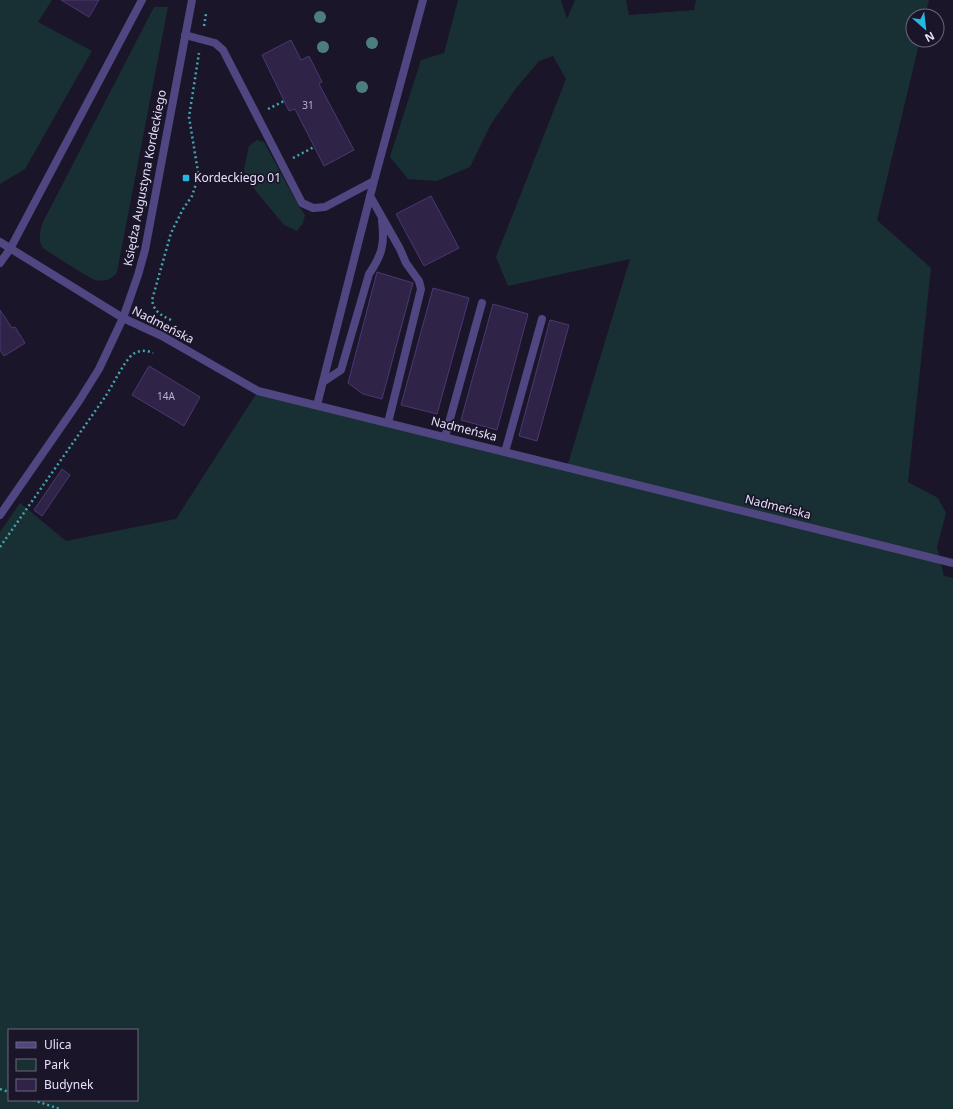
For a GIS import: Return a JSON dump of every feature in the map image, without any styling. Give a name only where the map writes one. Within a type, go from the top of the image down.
[{"type":"street","points":[[0,264],[10,248],[142,0]]},
{"type":"street","name":"Księdza Augustyna Kordeckiego","points":[[0,515],[95,375],[123,318],[145,250],[192,0]]},
{"type":"street","points":[[317,405],[370,196],[424,0]]},
{"type":"street","points":[[185,35],[214,43],[223,50],[302,203],[313,208],[325,207],[374,181]]},
{"type":"street","points":[[370,196],[400,249],[406,264],[419,281],[421,289],[388,423]]},
{"type":"street","points":[[323,382],[341,370],[369,274],[378,262],[382,249],[384,236],[382,216]]},
{"type":"street","name":"Nadmeńska","points":[[0,242],[123,318],[162,336],[258,391],[953,563]]},
{"type":"street","points":[[445,437],[482,303]]},
{"type":"street","points":[[505,452],[542,319]]},
{"type":"path","points":[[171,320],[160,315],[156,311],[152,300],[171,234],[183,209],[192,196],[196,184],[198,172],[189,117],[200,49]]},
{"type":"path","points":[[264,111],[284,101]]},
{"type":"path","points":[[289,160],[314,147]]},
{"type":"path","points":[[0,547],[106,395],[128,359],[133,354],[141,351],[153,353]]},
{"type":"path","points":[[36,1101],[60,1109]]},
{"type":"green space","points":[[0,0],[52,0],[38,22],[92,51],[25,169],[0,184]]},
{"type":"green space","points":[[458,0],[561,0],[567,19],[575,0],[626,0],[629,15],[694,10],[696,0],[929,0],[927,8],[905,8],[905,48],[918,48],[877,220],[931,268],[908,482],[938,498],[946,513],[937,547],[944,576],[953,578],[953,1109],[0,1109],[0,532],[20,503],[66,541],[176,519],[258,391],[567,467],[630,259],[508,286],[496,257],[566,79],[553,56],[539,61],[517,87],[491,124],[470,167],[437,181],[408,179],[390,157],[421,60],[444,53]]},
{"type":"green space","points":[[154,7],[168,7],[117,272],[108,280],[95,280],[44,249],[40,243],[41,229],[43,222]]},
{"type":"green space","points":[[257,140],[264,142],[305,215],[303,223],[297,231],[284,225],[246,179],[244,169],[249,146]]},
{"type":"building","points":[[61,0],[99,0],[89,17]]},
{"type":"building","points":[[291,40],[301,60],[309,56],[322,82],[319,84],[354,150],[324,166],[295,109],[289,111],[262,55]]},
{"type":"building","points":[[431,196],[459,248],[424,266],[396,214]]},
{"type":"building","points":[[377,272],[413,283],[382,399],[363,394],[348,383]]},
{"type":"building","points":[[433,288],[469,298],[437,414],[401,405]]},
{"type":"building","points":[[493,304],[528,314],[497,430],[461,420]]},
{"type":"building","points":[[0,310],[12,328],[15,327],[25,343],[4,356],[0,350]]},
{"type":"building","points":[[550,320],[569,325],[537,441],[519,436]]},
{"type":"building","points":[[149,366],[200,397],[184,426],[132,395]]},
{"type":"building","points":[[62,469],[70,475],[42,516],[34,510]]},
{"type":"place","name":"Kordeckiego 01","points":[[186,178]]}]
